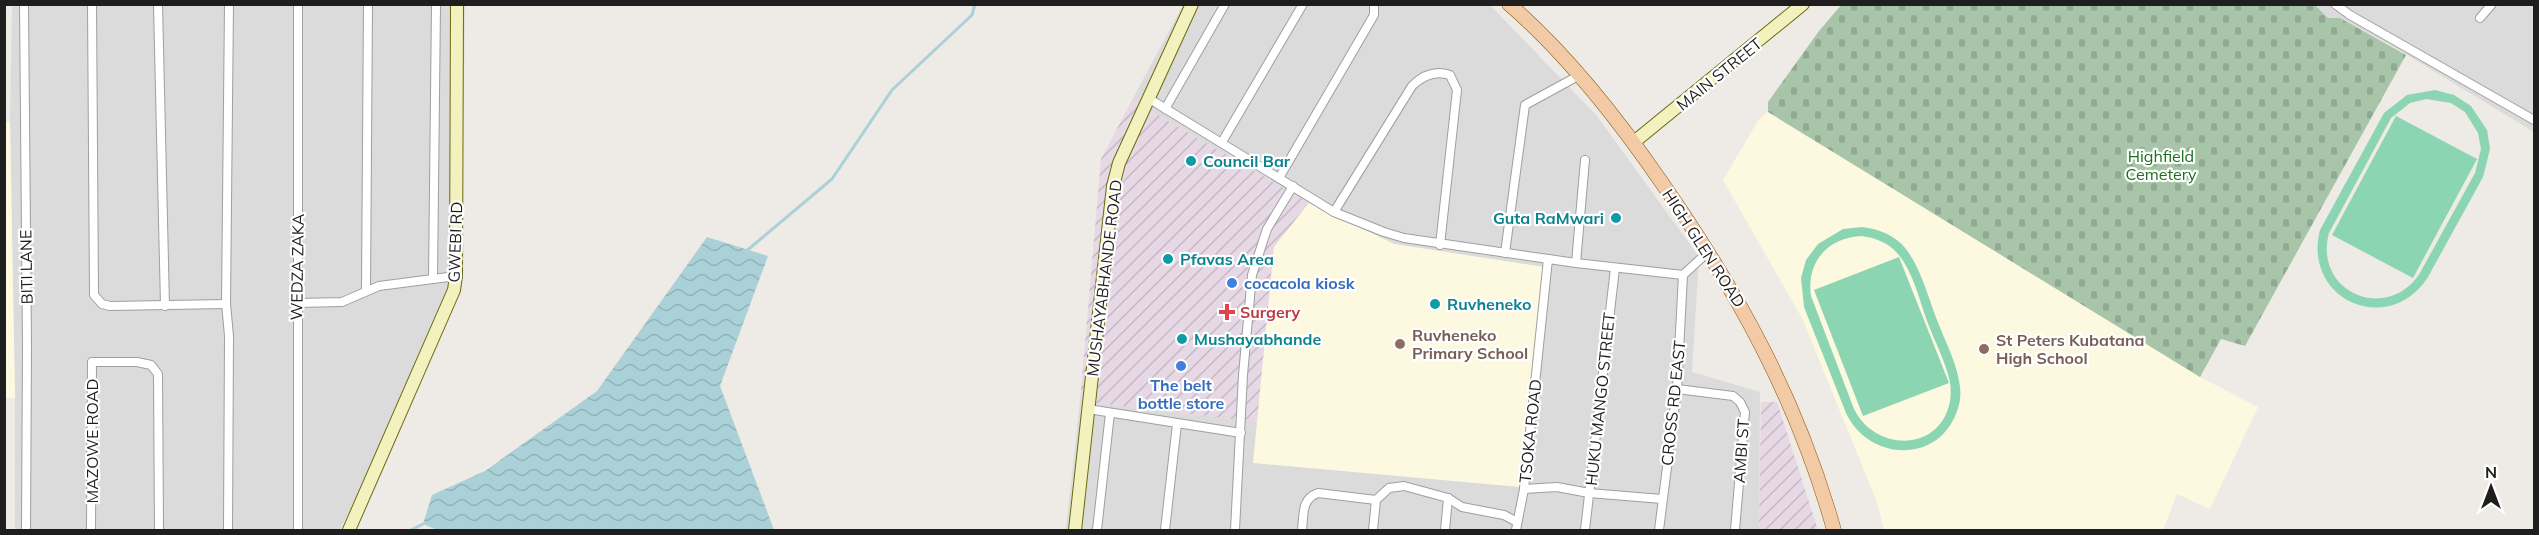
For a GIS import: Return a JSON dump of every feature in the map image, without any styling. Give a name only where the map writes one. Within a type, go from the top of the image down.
[{"type":"main road","name":"HIGH GLEN ROAD","points":[[1509,4],[1578,75],[1634,142],[1709,251],[1745,310],[1796,417],[1816,471],[1834,531]]},
{"type":"street","name":"BITI LANE","points":[[24,4],[26,531]]},
{"type":"street","points":[[92,4],[94,295],[102,304],[110,306],[226,304]]},
{"type":"street","points":[[158,4],[165,306]]},
{"type":"street","points":[[228,531],[230,336],[226,304],[229,4]]},
{"type":"street","name":"WEDZA ZAKA","points":[[298,4],[298,531]]},
{"type":"street","points":[[366,290],[368,4]]},
{"type":"street","points":[[433,279],[436,4]]},
{"type":"street","name":"GWEBI RD","points":[[349,531],[450,302],[456,276],[457,4]]},
{"type":"street","name":"MUSHAYABHANDE ROAD","points":[[1075,531],[1113,186],[1119,163],[1192,4]]},
{"type":"street","points":[[1165,109],[1225,4]]},
{"type":"street","points":[[1222,142],[1303,4]]},
{"type":"street","points":[[1279,178],[1374,15],[1374,4]]},
{"type":"street","name":"MAIN STREET","points":[[1634,142],[1803,4]]},
{"type":"street","points":[[2335,4],[2350,15],[2535,120]]},
{"type":"street","points":[[2480,18],[2492,4]]},
{"type":"street","points":[[1334,212],[1412,86],[1420,78],[1442,72],[1450,75],[1457,90],[1440,245]]},
{"type":"street","points":[[1505,253],[1525,105],[1578,75]]},
{"type":"street","points":[[1148,98],[1334,212],[1384,232],[1440,245],[1683,275],[1709,251]]},
{"type":"street","points":[[1576,263],[1584,160]]},
{"type":"street","points":[[1235,531],[1243,375],[1252,275],[1267,229],[1293,186]]},
{"type":"street","name":"TSOKA ROAD","points":[[1516,526],[1524,489],[1548,259]]},
{"type":"street","name":"HUKU MANGO STREET","points":[[1585,531],[1615,268]]},
{"type":"street","name":"CROSS RD EAST","points":[[1659,531],[1677,389],[1683,275]]},
{"type":"street","points":[[298,303],[342,302],[379,286],[456,276]]},
{"type":"street","name":"MAZOWE ROAD","points":[[91,531],[92,362],[137,362],[151,365],[159,374],[159,531]]},
{"type":"street","name":"AMBI ST","points":[[1677,389],[1733,396],[1740,402],[1745,412],[1735,531]]},
{"type":"street","points":[[1088,409],[1241,433]]},
{"type":"street","points":[[1097,531],[1110,413]]},
{"type":"street","points":[[1165,531],[1177,424]]},
{"type":"street","points":[[1373,531],[1376,500],[1389,489],[1404,486],[1448,498],[1462,507],[1504,515],[1516,526]]},
{"type":"street","points":[[1524,489],[1557,487],[1589,493],[1662,499]]},
{"type":"street","points":[[1302,531],[1305,504],[1313,495],[1318,493],[1376,500]]},
{"type":"street","points":[[1445,531],[1448,498]]},
{"type":"shaded area","points":[[12,5],[465,5],[461,282],[340,530],[15,530],[10,122]]},
{"type":"shaded area","points":[[1183,5],[1490,5],[1597,116],[1699,257],[1692,372],[1760,392],[1759,530],[1066,530],[1080,401],[1258,422],[1254,463],[1543,267],[1394,244],[1309,203],[1132,100]]},
{"type":"shaded area","points":[[2315,5],[2534,5],[2534,132],[2399,50],[2340,18],[2328,18]]},
{"type":"shaded area","points":[[1132,100],[1309,203],[1274,247],[1258,422],[1080,401],[1101,159]]},
{"type":"shaded area","name":"St Peters Kubatana High School","points":[[1768,112],[2200,377],[2258,407],[2210,509],[2177,494],[2163,530],[1884,530],[1878,505],[1803,320],[1723,180],[1759,119]]},
{"type":"shaded area","points":[[4,122],[10,122],[15,398],[4,398]]},
{"type":"shaded area","name":"Ruvheneko Primary School","points":[[1309,203],[1394,244],[1544,267],[1520,487],[1253,463],[1274,247]]},
{"type":"shaded area","points":[[1761,402],[1777,402],[1818,530],[1759,530]]},
{"type":"green space","name":"Highfield Cemetery","points":[[1842,4],[2315,5],[2328,18],[2340,18],[2406,55],[2245,346],[2221,339],[2200,377],[1768,112],[1768,102],[1819,31]]},
{"type":"green space","points":[[2435,90],[2454,95],[2471,106],[2487,130],[2490,149],[2483,177],[2428,277],[2411,295],[2392,305],[2372,307],[2353,303],[2336,292],[2324,275],[2318,255],[2320,230],[2384,113],[2407,95]],"holes":[[[2426,99],[2451,103],[2465,112],[2478,133],[2481,149],[2475,173],[2420,273],[2406,288],[2390,297],[2372,298],[2356,294],[2342,285],[2332,271],[2327,254],[2329,233],[2391,118],[2410,103]]]},
{"type":"green space","points":[[2396,116],[2477,159],[2413,278],[2332,235]]},
{"type":"green space","points":[[1862,227],[1874,229],[1892,236],[1906,249],[1921,276],[1958,374],[1960,398],[1949,427],[1937,440],[1921,448],[1904,450],[1887,448],[1871,441],[1857,429],[1846,413],[1804,307],[1801,278],[1806,260],[1818,244],[1843,229]],"holes":[[[1850,237],[1867,237],[1891,247],[1904,262],[1948,375],[1951,396],[1944,418],[1934,430],[1921,438],[1907,441],[1892,439],[1877,433],[1864,423],[1854,409],[1811,296],[1812,272],[1822,254],[1839,241]]]},
{"type":"green space","points":[[1899,257],[1949,383],[1863,416],[1814,290]]},
{"type":"water","points":[[707,237],[768,256],[720,386],[774,530],[437,530],[423,524],[432,495],[485,471],[597,391]]},
{"type":"waterway","points":[[744,253],[832,179],[892,90],[972,15],[975,4]]},
{"type":"waterway","points":[[411,530],[425,523]]},
{"type":"place","name":"Council Bar","points":[[1191,161]]},
{"type":"place","name":"Guta RaMwari","points":[[1616,218]]},
{"type":"place","name":"Pfavas Area","points":[[1168,259]]},
{"type":"place","name":"cocacola kiosk","points":[[1232,283]]},
{"type":"place","name":"Ruvheneko","points":[[1435,304]]},
{"type":"place","name":"Surgery","points":[[1227,312]]},
{"type":"place","name":"Mushayabhande","points":[[1182,339]]},
{"type":"place","name":"Ruvheneko Primary School","points":[[1400,344]]},
{"type":"place","name":"St Peters Kubatana High School","points":[[1984,349]]},
{"type":"place","name":"The belt bottle store","points":[[1181,366]]}]
